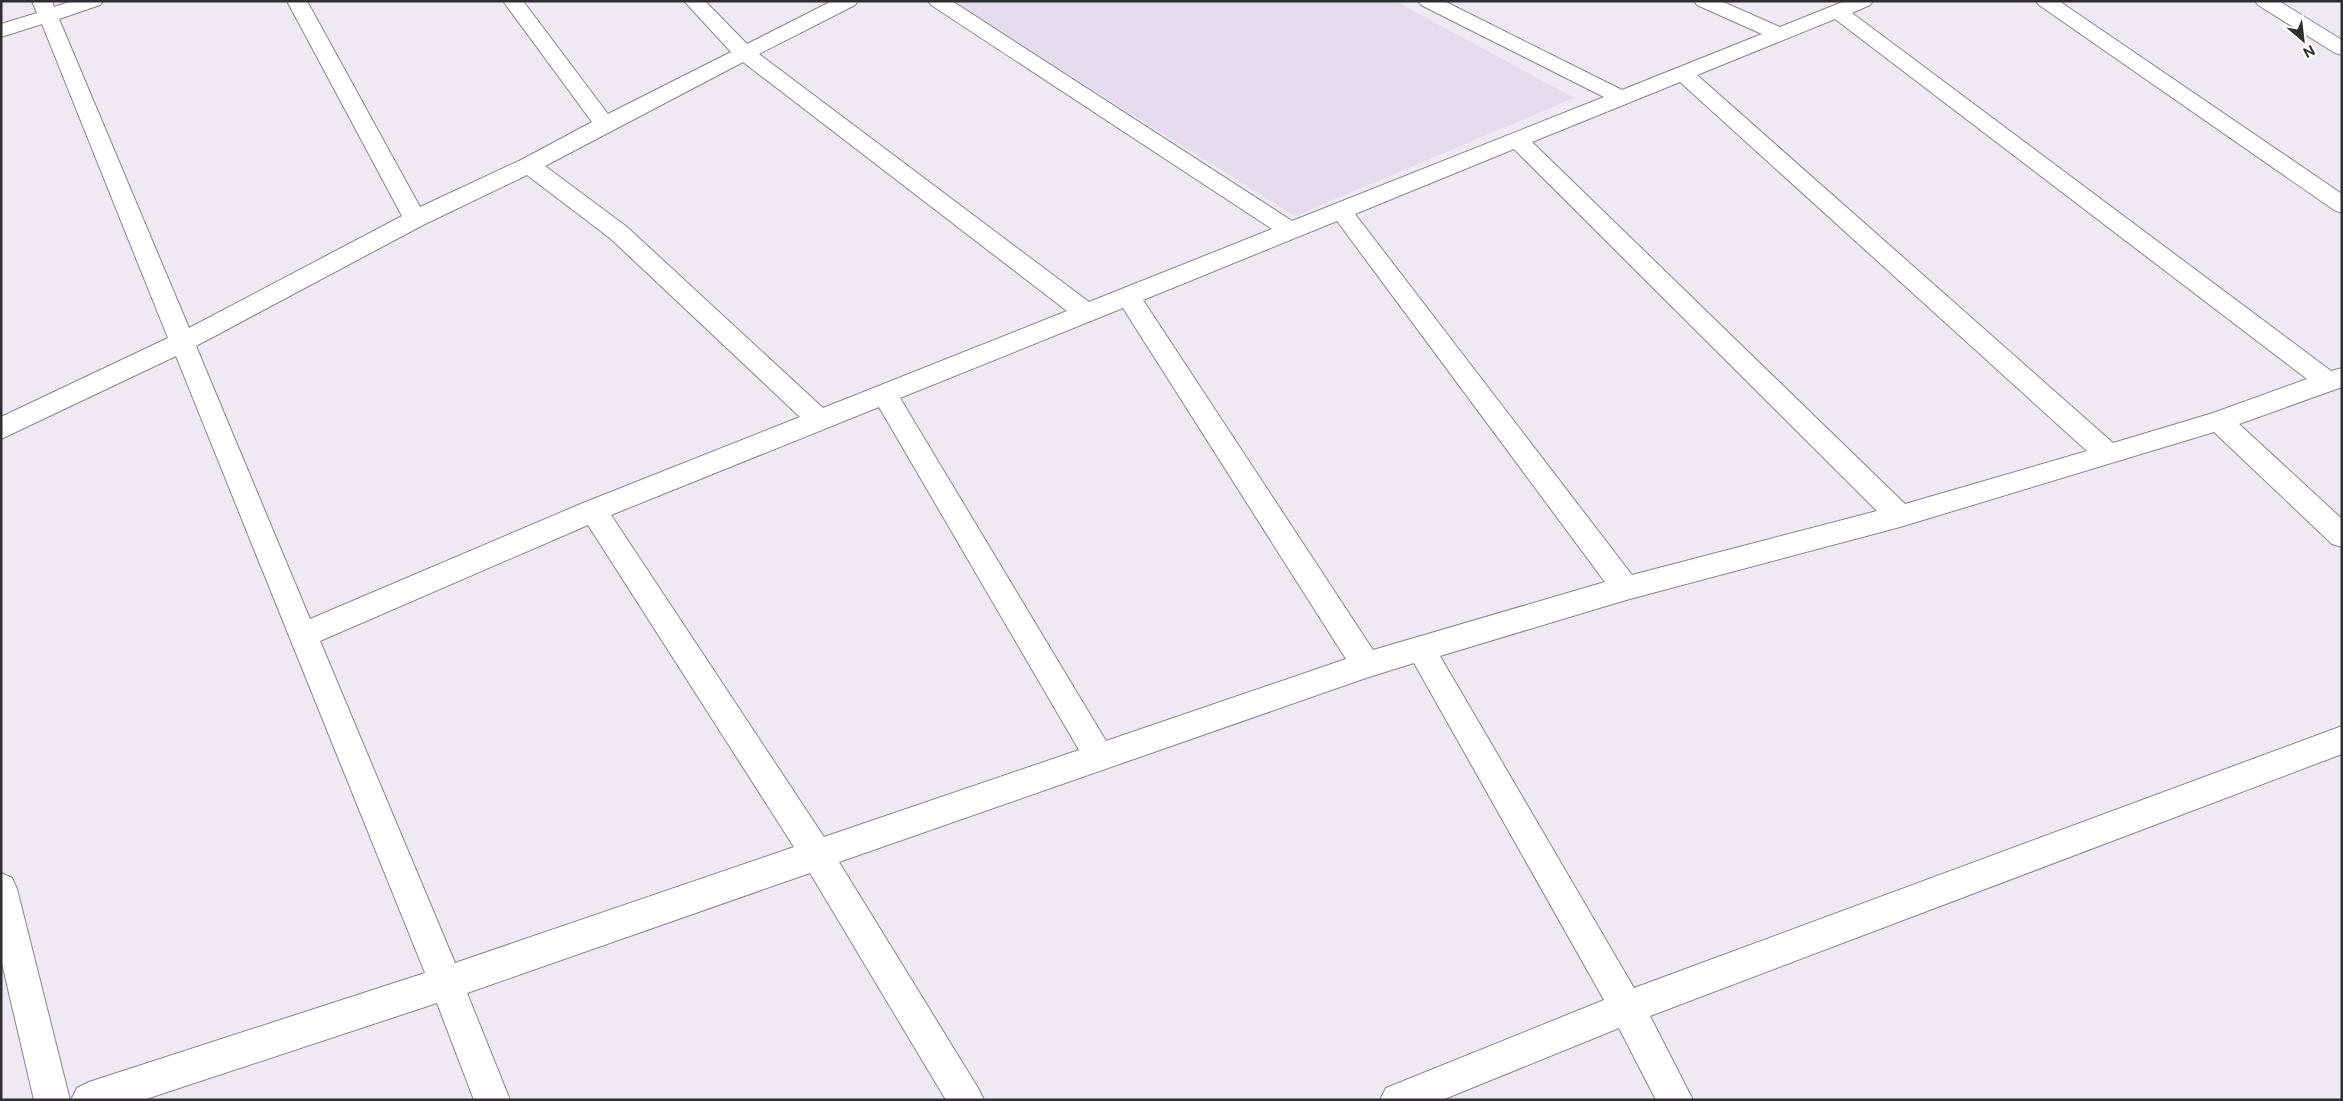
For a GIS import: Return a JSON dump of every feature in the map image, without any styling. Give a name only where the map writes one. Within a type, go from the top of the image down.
[{"type":"street","points":[[1,30],[45,9],[93,1]]},
{"type":"street","points":[[297,1],[415,219]]},
{"type":"street","points":[[513,1],[605,124]]},
{"type":"street","points":[[694,1],[744,53],[1086,313]]},
{"type":"street","points":[[1,429],[182,342],[415,219],[529,165],[605,124],[848,1]]},
{"type":"street","points":[[938,1],[1291,231]]},
{"type":"street","points":[[1428,1],[1622,98]]},
{"type":"street","points":[[1704,1],[1780,35]]},
{"type":"street","points":[[302,636],[593,511],[1864,1]]},
{"type":"street","points":[[2046,1],[2342,205]]},
{"type":"street","points":[[2265,1],[2342,49]]},
{"type":"street","points":[[45,9],[446,983],[492,1100]]},
{"type":"street","points":[[1838,12],[2335,379]]},
{"type":"street","points":[[1682,74],[2109,454]]},
{"type":"street","points":[[1517,140],[1900,516]]},
{"type":"street","points":[[529,165],[619,233],[820,420]]},
{"type":"street","points":[[1341,211],[1626,588]]},
{"type":"street","points":[[1128,296],[1366,665]]},
{"type":"street","points":[[89,1100],[446,983],[1366,665],[1626,588],[1900,516],[2219,421],[2335,379]]},
{"type":"street","points":[[884,394],[1099,757]]},
{"type":"street","points":[[2219,421],[2342,536]]},
{"type":"street","points":[[593,511],[817,855],[966,1100]]},
{"type":"street","points":[[1421,649],[1628,1008],[1675,1100]]},
{"type":"street","points":[[1398,1100],[1628,1008],[2342,740]]},
{"type":"street","points":[[1,889],[52,1100]]},
{"type":"shaded area","points":[[951,1],[1395,1],[1574,98],[1295,216]]}]
